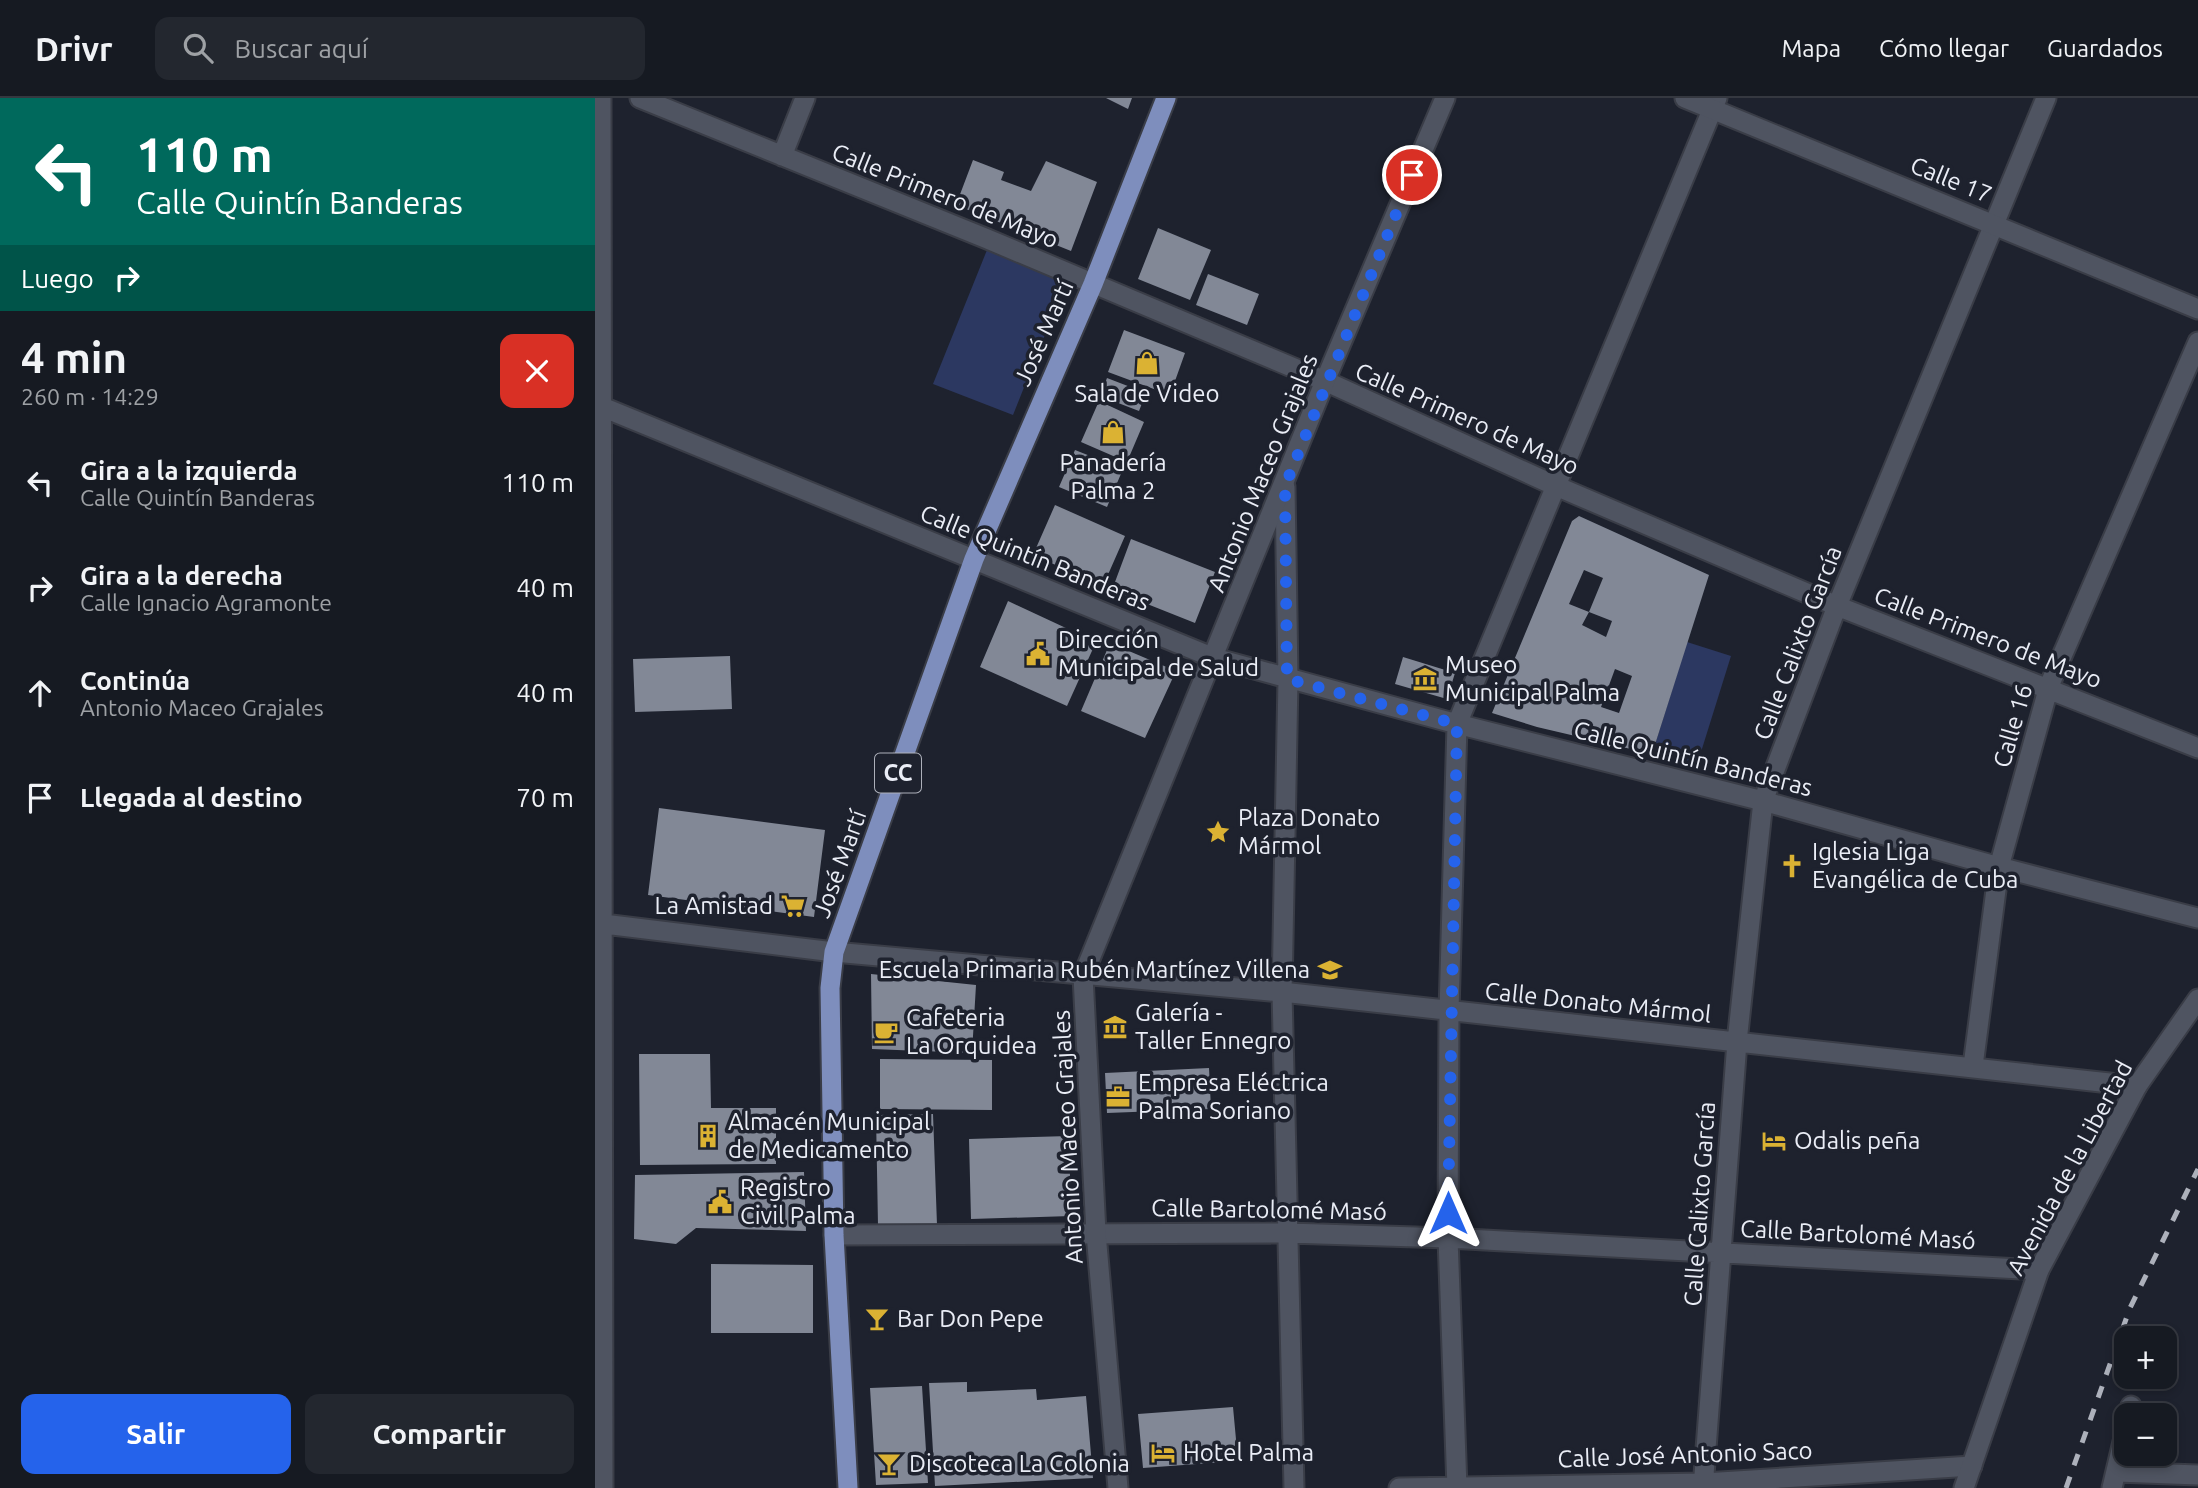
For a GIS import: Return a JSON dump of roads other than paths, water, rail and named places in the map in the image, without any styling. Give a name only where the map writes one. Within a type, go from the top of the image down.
[{"type":"main road","name":"José Martí","points":[[848,1488],[834,1235],[830,988],[834,952],[974,559],[1093,284],[1166,98]]},
{"type":"street","points":[[601,98],[597,923],[606,1487]]},
{"type":"street","name":"Calle Primero de Mayo","points":[[640,98],[1325,382],[1556,486],[1837,606],[2049,687],[2198,748]]},
{"type":"street","points":[[782,156],[805,98]]},
{"type":"street","name":"Antonio Maceo Grajales","points":[[1118,1488],[1096,1233],[1083,976],[1285,486],[1325,382],[1445,98]]},
{"type":"street","name":"Calle 17","points":[[1685,98],[1714,104],[2198,309]]},
{"type":"street","name":"Calle Calixto García","points":[[1703,1485],[1737,1042],[1763,801],[1837,606],[2046,98]]},
{"type":"street","points":[[1457,1486],[1448,1238],[1449,1012],[1457,724],[1714,104]]},
{"type":"street","name":"Calle 16","points":[[1973,1066],[1999,867],[2049,687],[2198,342]]},
{"type":"street","name":"Calle Quintín Banderas","points":[[598,405],[1214,658],[2198,918]]},
{"type":"street","points":[[1285,486],[1287,679],[1282,992],[1294,1488]]},
{"type":"street","name":"Calle Donato Mármol","points":[[597,923],[834,952],[1282,992],[2137,1086]]},
{"type":"street","name":"Avenida de la Libertad","points":[[1964,1488],[2039,1270],[2137,1086],[2198,999]]},
{"type":"street","name":"Calle Bartolomé Masó","points":[[834,1235],[1288,1233],[1448,1238],[2039,1270]]},
{"type":"street","name":"Calle José Antonio Saco","points":[[1399,1488],[1703,1485],[1972,1466]]},
{"type":"street","points":[[2114,1480],[2198,1475]]},
{"type":"railway","points":[[2066,1488],[2130,1308],[2198,1169]]},
{"type":"place","name":"Sala de Video","points":[[1147,363]]},
{"type":"place","name":"Panadería Palma 2","points":[[1113,432]]},
{"type":"place","name":"Dirección Municipal de Salud","points":[[1038,654]]},
{"type":"place","name":"Museo Municipal Palma","points":[[1425,679]]},
{"type":"place","name":"Plaza Donato Mármol","points":[[1218,832]]},
{"type":"place","name":"Iglesia Liga Evangélica de Cuba","points":[[1792,866]]},
{"type":"place","name":"La Amistad","points":[[793,906]]},
{"type":"place","name":"Escuela Primaria Rubén Martínez Villena","points":[[1330,970]]},
{"type":"place","name":"Galería - Taller Ennegro","points":[[1115,1027]]},
{"type":"place","name":"Cafeteria La Orquidea","points":[[886,1032]]},
{"type":"place","name":"Empresa Eléctrica Palma Soriano","points":[[1118,1097]]},
{"type":"place","name":"Almacén Municipal de Medicamento","points":[[708,1136]]},
{"type":"place","name":"Odalis peña","points":[[1774,1141]]},
{"type":"place","name":"Registro Civil Palma","points":[[720,1202]]},
{"type":"place","name":"Bar Don Pepe","points":[[877,1319]]},
{"type":"place","name":"Hotel Palma","points":[[1163,1453]]},
{"type":"place","name":"Discoteca La Colonia","points":[[889,1464]]}]
